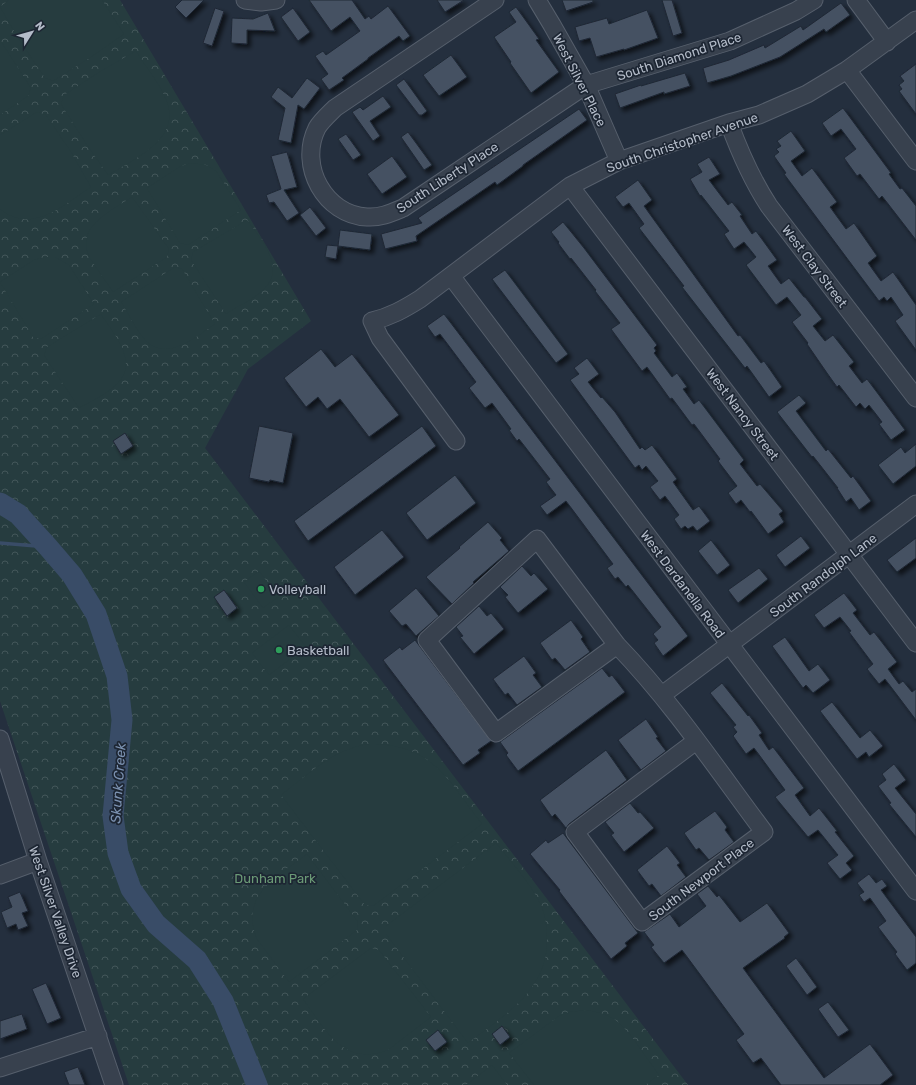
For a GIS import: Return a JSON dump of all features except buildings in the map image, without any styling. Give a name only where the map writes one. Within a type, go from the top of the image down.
[{"type":"street","points":[[245,0],[261,2],[276,0]]},
{"type":"street","name":"South Liberty Place","points":[[495,0],[335,108],[327,115],[317,128],[312,141],[311,163],[313,175],[319,188],[328,198],[338,207],[367,217],[387,215],[403,208],[586,85]]},
{"type":"street","name":"West Silver Place","points":[[537,0],[586,85],[619,161]]},
{"type":"street","name":"South Diamond Place","points":[[586,85],[730,41],[783,17],[814,0]]},
{"type":"street","points":[[856,0],[887,42]]},
{"type":"street","name":"South Christopher Avenue","points":[[456,442],[380,338],[372,320],[386,318],[420,299],[570,186],[619,161],[785,105],[847,70],[916,20]]},
{"type":"street","points":[[847,70],[916,161]]},
{"type":"street","name":"West Clay Street","points":[[729,123],[747,168],[757,188],[769,206],[916,398]]},
{"type":"street","name":"West Nancy Street","points":[[570,186],[916,642]]},
{"type":"street","name":"West Dardanella Road","points":[[451,276],[916,891]]},
{"type":"street","name":"South Randolph Lane","points":[[662,695],[916,504]]},
{"type":"street","name":"South Newport Place","points":[[617,645],[496,733],[427,640],[538,539],[617,645],[638,666],[662,695],[764,832],[642,922],[575,832],[696,741]]},
{"type":"street","name":"West Silver Valley Drive","points":[[0,739],[38,861],[114,1085]]},
{"type":"street","points":[[0,875],[38,861]]},
{"type":"street","points":[[0,1068],[98,1036]]},
{"type":"green space","name":"Dunham Park","points":[[0,0],[120,0],[311,321],[248,369],[205,448],[688,1085],[129,1085],[0,701]]},
{"type":"green space","points":[[9,0],[102,0],[124,34],[53,81],[45,78],[20,41],[0,7]]},
{"type":"green space","points":[[0,40],[31,88],[28,96],[0,115]]},
{"type":"green space","points":[[136,51],[164,95],[169,110],[168,123],[163,134],[155,144],[132,161],[108,175],[61,104],[64,95]]},
{"type":"green space","points":[[37,112],[46,115],[71,152],[91,187],[59,209],[36,218],[24,219],[12,216],[0,209],[0,135]]},
{"type":"green space","points":[[191,163],[206,165],[216,171],[241,210],[188,245],[180,243],[147,188],[181,166]]},
{"type":"green space","points":[[132,197],[169,249],[167,257],[113,292],[90,258],[86,247],[87,237],[97,221],[105,214]]},
{"type":"green space","points":[[247,220],[269,252],[273,271],[271,280],[261,292],[226,314],[191,260],[193,252]]},
{"type":"green space","points":[[45,257],[55,257],[69,265],[94,304],[41,339],[33,337],[0,282],[34,260]]},
{"type":"green space","points":[[175,267],[182,269],[215,324],[182,345],[164,349],[155,347],[142,337],[121,302]]},
{"type":"green space","points":[[101,314],[122,347],[126,366],[124,374],[114,387],[100,397],[79,408],[44,355],[47,347]]},
{"type":"green space","name":"Volleyball","points":[[259,571],[278,597],[263,608],[244,582]]},
{"type":"green space","name":"Basketball","points":[[289,625],[306,647],[269,675],[252,653]]},
{"type":"green space","points":[[369,744],[391,746],[409,750],[424,757],[448,779],[482,824],[373,906],[365,905],[281,795],[333,757],[344,751]]},
{"type":"green space","points":[[496,843],[526,880],[541,905],[547,932],[545,959],[540,974],[521,1001],[468,1043],[386,934],[386,926]]},
{"type":"green space","points":[[307,854],[358,922],[357,930],[289,982],[257,939],[253,924],[253,910],[257,899],[273,879]]},
{"type":"green space","points":[[371,948],[379,950],[431,1017],[388,1050],[372,1054],[359,1054],[347,1050],[337,1042],[328,1033],[303,999]]},
{"type":"green space","points":[[587,1010],[598,1012],[614,1019],[620,1024],[632,1037],[659,1075],[645,1085],[534,1085],[509,1053],[559,1016],[569,1012]]},
{"type":"green space","points":[[492,1065],[507,1085],[466,1085]]},
{"type":"waterway","name":"Skunk Creek","points":[[0,503],[18,514],[48,547],[72,575],[96,614],[117,676],[122,720],[113,816],[118,853],[131,889],[156,924],[197,960],[223,1001],[257,1085]]},
{"type":"waterway","points":[[0,543],[48,547]]},
{"type":"place","name":"Volleyball","points":[[261,589]]},
{"type":"place","name":"Basketball","points":[[279,650]]}]
